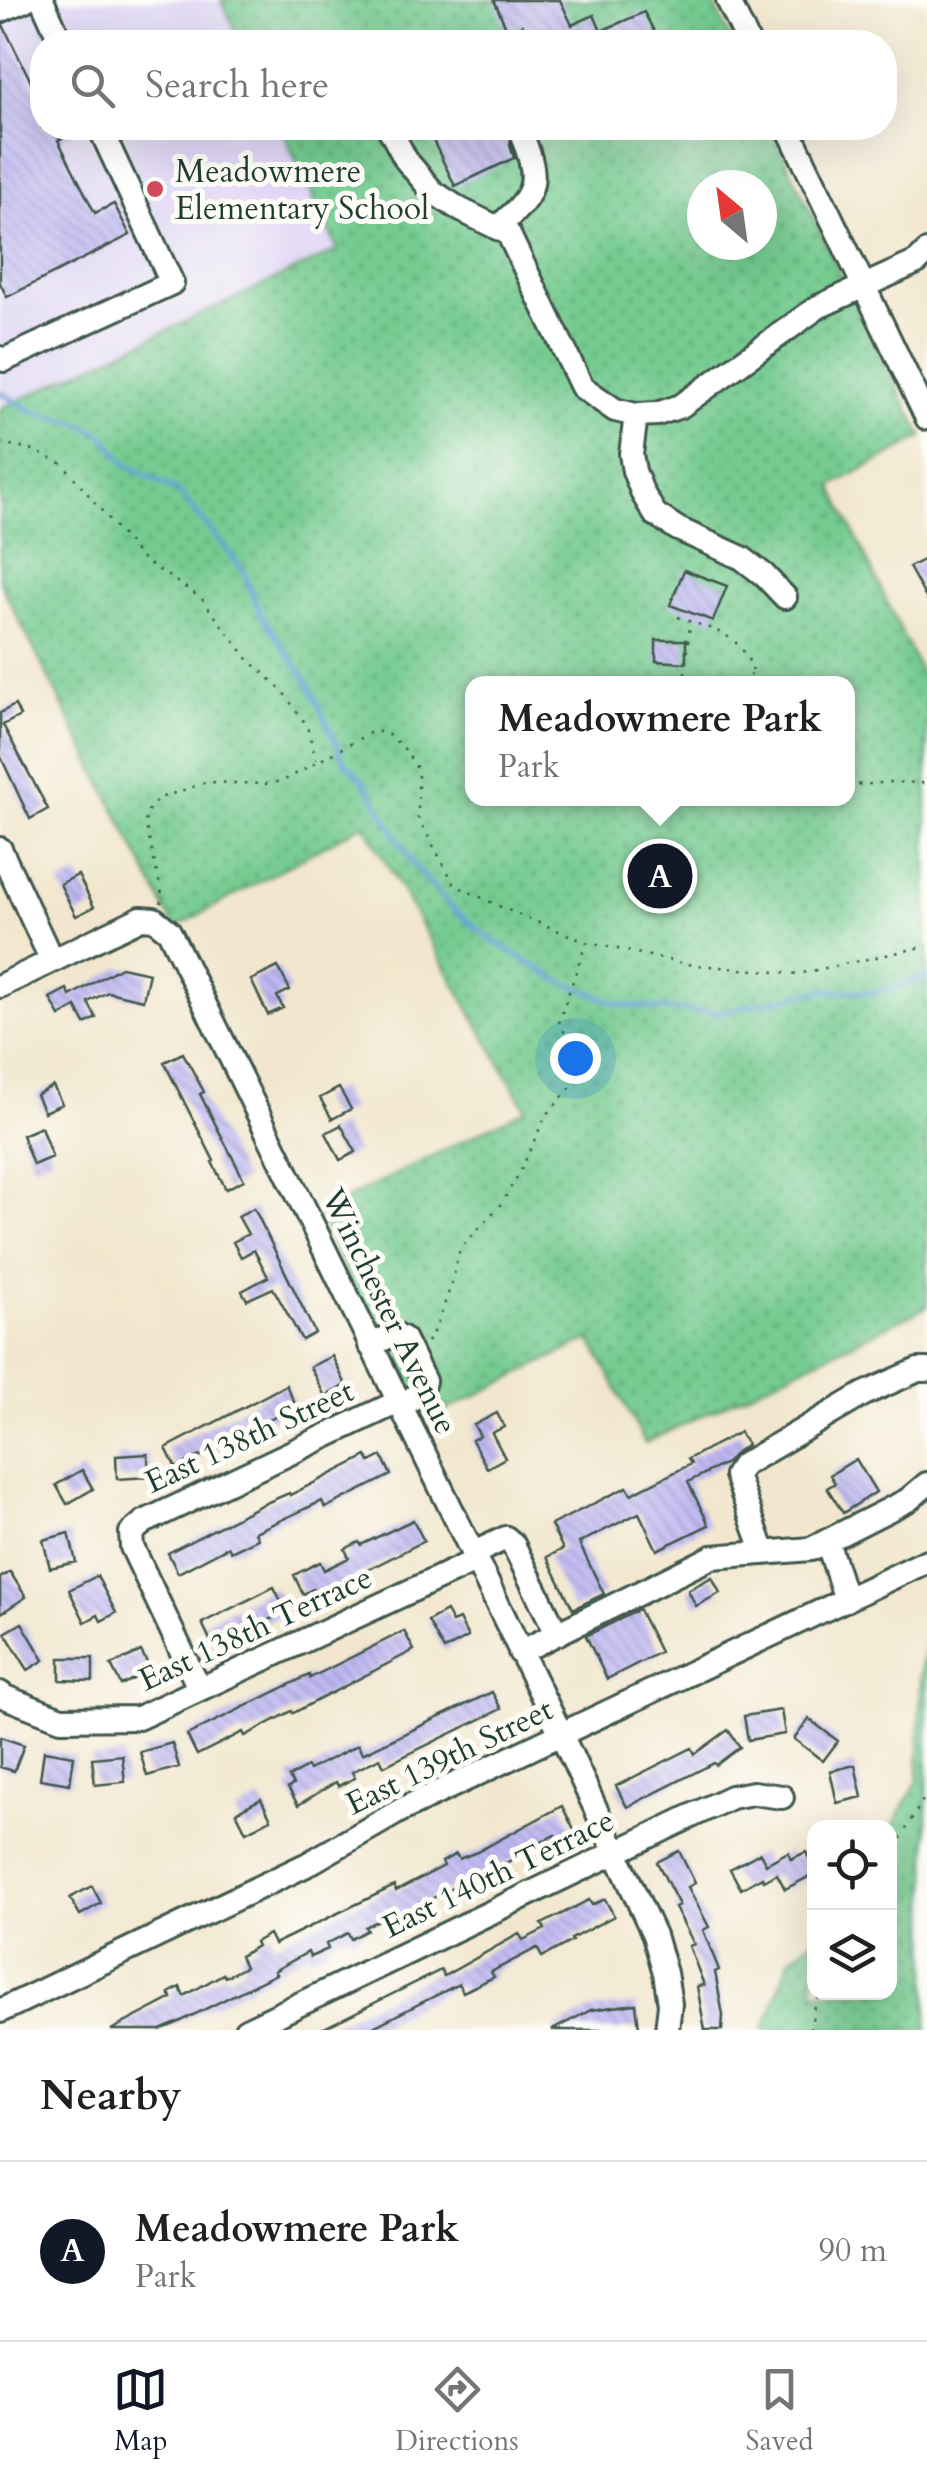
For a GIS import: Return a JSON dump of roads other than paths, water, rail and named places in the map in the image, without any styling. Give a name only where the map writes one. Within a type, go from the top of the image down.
[{"type":"street","points":[[0,11],[25,0]]},
{"type":"street","points":[[42,0],[56,30]]},
{"type":"street","points":[[728,0],[742,30]]},
{"type":"street","points":[[0,358],[4,360],[172,283],[106,140]]},
{"type":"street","points":[[395,140],[406,160],[433,192],[508,233],[582,387],[615,410],[636,415],[657,414],[681,406],[818,307],[924,259]]},
{"type":"street","points":[[794,140],[927,418]]},
{"type":"street","points":[[497,228],[531,189],[534,175],[524,141]]},
{"type":"street","points":[[636,415],[631,454],[634,471],[655,514],[742,558],[785,597]]},
{"type":"street","points":[[0,849],[52,961],[0,986]]},
{"type":"street","name":"Winchester Avenue","points":[[52,961],[141,918],[154,919],[169,931],[562,1736],[654,1935],[666,1973],[670,2004],[667,2030]]},
{"type":"street","points":[[370,1345],[395,1334],[403,1338],[415,1360],[424,1381],[421,1391],[400,1405]]},
{"type":"street","points":[[764,1553],[736,1475],[743,1464],[864,1394],[918,1370],[927,1370]]},
{"type":"street","name":"East 138th Street","points":[[199,1688],[132,1547],[130,1534],[144,1522],[400,1405]]},
{"type":"street","points":[[520,1652],[712,1557],[811,1549],[908,1500],[927,1484]]},
{"type":"street","name":"East 138th Terrace","points":[[0,1693],[61,1719],[138,1718],[506,1538],[513,1544],[556,1634]]},
{"type":"street","points":[[827,1541],[846,1600]]},
{"type":"street","name":"East 139th Street","points":[[0,2010],[306,1865],[403,1809],[927,1560]]},
{"type":"street","name":"East 140th Terrace","points":[[246,2030],[732,1797],[753,1793],[782,1797]]},
{"type":"waterway","points":[[0,392],[33,412],[79,423],[102,434],[127,465],[179,492],[243,570],[261,615],[308,682],[344,761],[366,784],[412,863],[451,907],[490,939],[556,979],[618,1004],[656,1009],[719,1012],[822,990],[873,993],[927,978]]},
{"type":"place","name":"Meadowmere Elementary School","points":[[155,189]]},
{"type":"place","name":"Meadowmere Park","points":[[660,876]]}]
